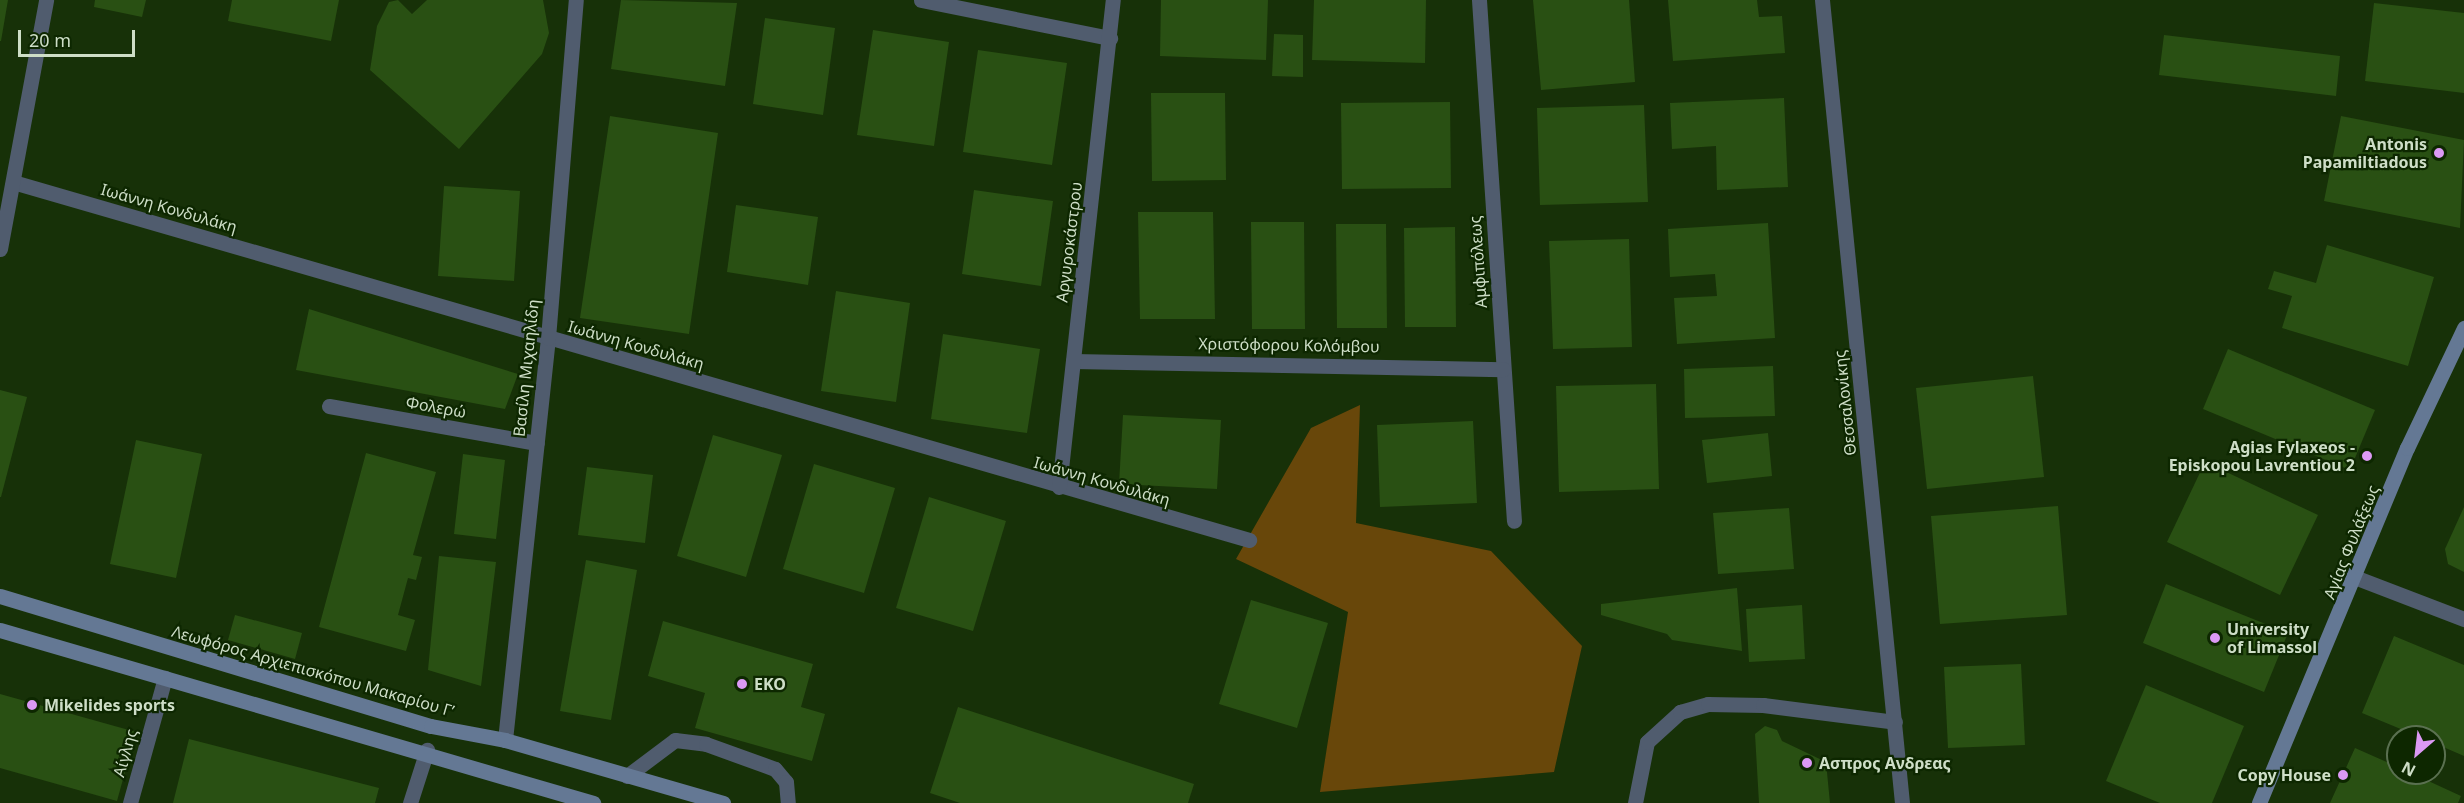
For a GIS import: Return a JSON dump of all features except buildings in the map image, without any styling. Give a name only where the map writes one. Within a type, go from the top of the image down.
[{"type":"main road","name":"Αγίας Φυλάξεως","points":[[2259,803],[2357,578],[2407,448],[2464,328]]},
{"type":"main road","name":"Λεωφόρος Αρχιεπισκόπου Μακαρίου Γ’","points":[[0,596],[431,726],[505,740],[723,803]]},
{"type":"main road","points":[[0,630],[427,750],[571,800],[593,803]]},
{"type":"street","points":[[0,249],[46,0]]},
{"type":"street","name":"Βασίλη Μιχαηλίδη","points":[[505,740],[548,338],[576,0]]},
{"type":"street","points":[[921,0],[1110,38]]},
{"type":"street","name":"Αργυροκάστρου","points":[[1059,487],[1113,0]]},
{"type":"street","name":"Αμφιπόλεως","points":[[1479,0],[1514,520]]},
{"type":"street","name":"Θεσσαλονίκης","points":[[1822,0],[1902,803]]},
{"type":"street","name":"Ιωάννη Κονδυλάκη","points":[[13,182],[1059,487],[1249,540]]},
{"type":"street","name":"Χριστόφορου Κολόμβου","points":[[1073,361],[1503,369]]},
{"type":"street","name":"Φολερώ","points":[[329,406],[537,443]]},
{"type":"street","points":[[2357,578],[2464,619]]},
{"type":"street","name":"Αίγλης","points":[[130,803],[165,678]]},
{"type":"street","points":[[1635,803],[1647,742],[1680,712],[1708,704],[1763,705],[1895,722]]},
{"type":"street","points":[[627,776],[675,740],[706,744],[775,769],[786,782],[788,803]]},
{"type":"street","points":[[410,803],[427,750]]},
{"type":"shaded area","points":[[1360,405],[1356,523],[1491,551],[1582,646],[1554,772],[1320,792],[1348,612],[1236,559],[1311,428]]},
{"type":"place","name":"Antonis Papamiltiadous","points":[[2439,153]]},
{"type":"place","name":"Agias Fylaxeos - Episkopou Lavrentiou 2","points":[[2367,456]]},
{"type":"place","name":"University of Limassol","points":[[2215,638]]},
{"type":"place","name":"EKO","points":[[742,684]]},
{"type":"place","name":"Mikelides sports","points":[[32,705]]},
{"type":"place","name":"Ασπρος Ανδρεας","points":[[1807,763]]},
{"type":"place","name":"Copy House","points":[[2343,775]]}]
